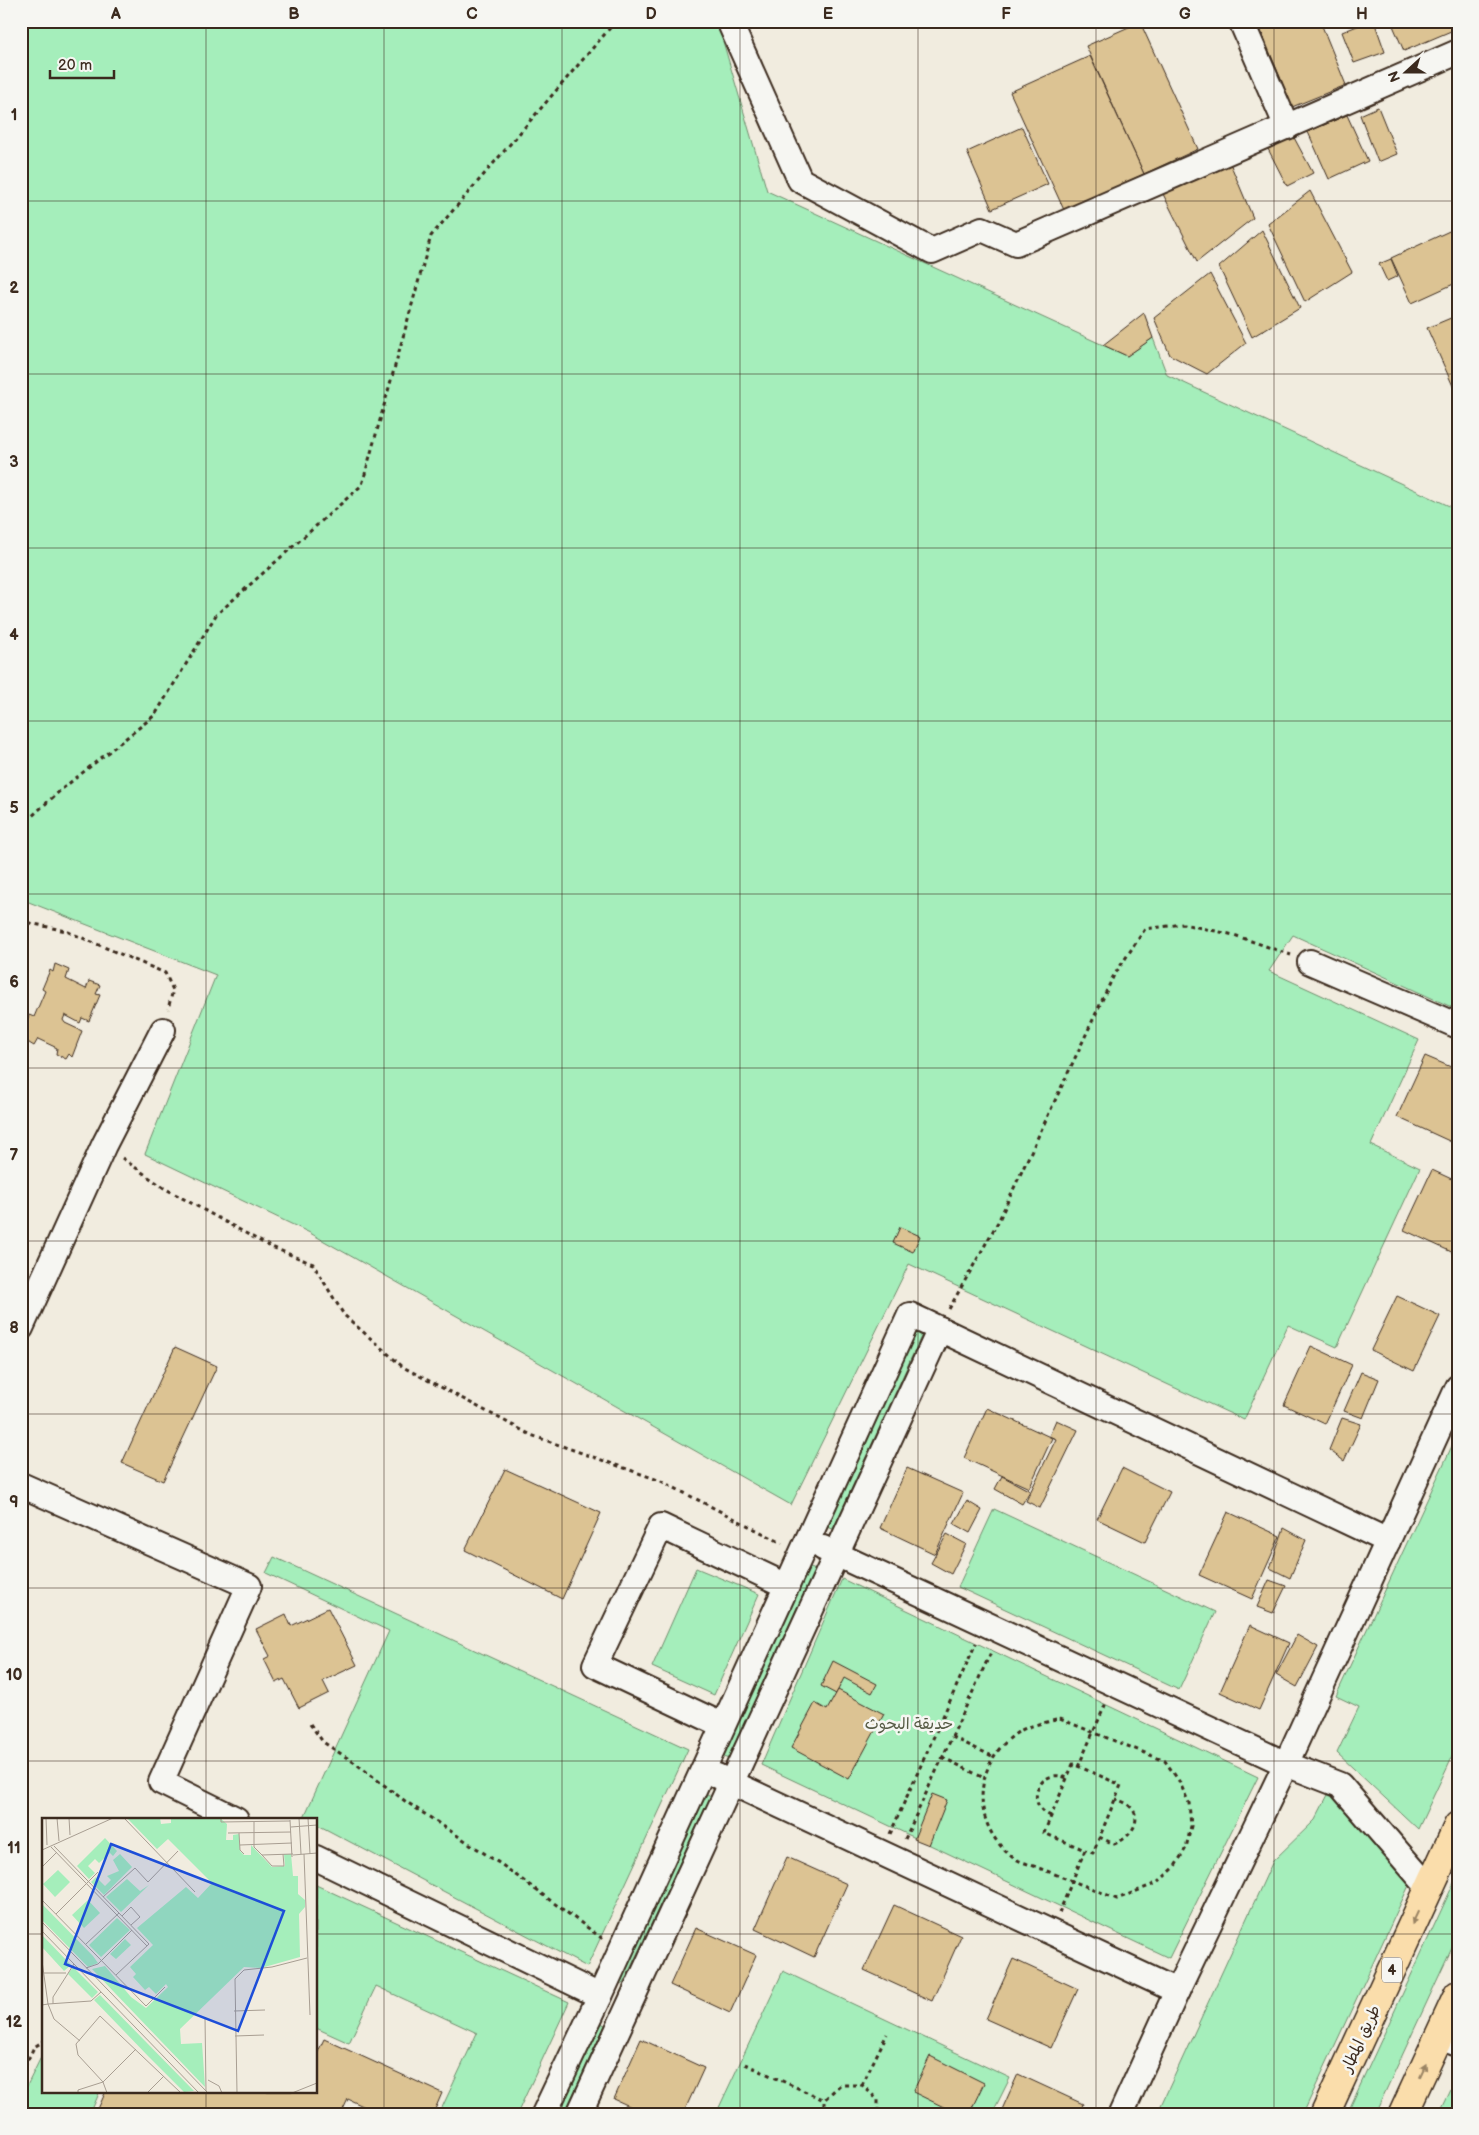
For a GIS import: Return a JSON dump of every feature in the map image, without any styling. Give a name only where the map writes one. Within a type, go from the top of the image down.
[{"type":"highway","name":"طريق المطار","points":[[1325,2114],[1458,1826]]},
{"type":"highway","points":[[1403,2114],[1448,2040],[1458,1995]]},
{"type":"street","points":[[729,21],[800,180],[932,251],[982,229],[1016,244],[1458,52]]},
{"type":"street","points":[[1241,21],[1286,127]]},
{"type":"street","points":[[1310,962],[1458,1026]]},
{"type":"street","points":[[21,1328],[104,1145],[162,1030]]},
{"type":"street","points":[[544,2114],[600,1996],[910,1314],[1388,1541]]},
{"type":"street","points":[[579,2114],[940,1329]]},
{"type":"street","points":[[1121,2114],[1177,1991],[1286,1764],[1458,1387]]},
{"type":"street","points":[[21,1485],[248,1586],[160,1782],[234,1818]]},
{"type":"street","points":[[722,1725],[595,1665],[661,1526],[787,1586]]},
{"type":"street","points":[[805,1547],[836,1554],[1286,1764],[1340,1785],[1429,1888]]},
{"type":"street","points":[[702,1768],[1177,1991]]},
{"type":"street","points":[[318,1859],[600,1996]]},
{"type":"path","points":[[21,826],[62,789],[155,715],[216,615],[362,485],[431,236],[616,21]]},
{"type":"path","points":[[21,921],[66,931],[165,973],[173,990],[162,1030]]},
{"type":"path","points":[[940,1329],[998,1222],[1113,977],[1145,930],[1182,924],[1234,935],[1310,962]]},
{"type":"path","points":[[104,1145],[173,1193],[267,1246],[312,1264],[344,1315],[403,1367],[531,1435],[661,1481],[805,1547]]},
{"type":"path","points":[[889,1856],[952,1737],[993,1627]]},
{"type":"path","points":[[889,1856],[993,1627]]},
{"type":"path","points":[[1078,1767],[1115,1684]]},
{"type":"path","points":[[1060,1719],[1165,1761],[1179,1781],[1189,1802],[1191,1826],[1186,1848],[1174,1868],[1157,1883],[1117,1898],[1012,1857],[993,1836],[984,1815],[982,1792],[984,1778],[992,1756],[1015,1734],[1036,1725],[1060,1719]]},
{"type":"path","points":[[310,1724],[323,1742],[355,1763],[405,1801],[502,1865],[583,1926],[620,1950]]},
{"type":"path","points":[[952,1737],[992,1756]]},
{"type":"path","points":[[942,1757],[984,1778]]},
{"type":"path","points":[[1073,1764],[1121,1785],[1093,1853],[1044,1833],[1067,1778],[1073,1764]]},
{"type":"path","points":[[1051,1816],[1045,1814],[1039,1808],[1036,1795],[1038,1788],[1041,1783],[1052,1776],[1058,1774],[1067,1778]]},
{"type":"path","points":[[1100,1837],[1114,1844],[1125,1839],[1133,1829],[1134,1816],[1132,1810],[1128,1804],[1115,1799]]},
{"type":"path","points":[[1051,1932],[1085,1850]]},
{"type":"path","points":[[862,2085],[887,2034]]},
{"type":"path","points":[[21,2074],[34,2046],[42,2042]]},
{"type":"path","points":[[745,2064],[824,2100]]},
{"type":"path","points":[[824,2114],[824,2100],[840,2085],[862,2085],[878,2100],[878,2114]]},
{"type":"green space","points":[[21,21],[717,21],[767,191],[1127,356],[1153,338],[1167,375],[1458,510],[1458,1010],[1293,935],[1269,971],[1419,1040],[1371,1145],[1420,1168],[1337,1347],[1288,1325],[1244,1420],[909,1264],[791,1505],[310,1233],[145,1154],[216,975],[21,899]]},
{"type":"green space","points":[[918,1327],[924,1330],[833,1529],[827,1527]]},
{"type":"green space","points":[[1458,1433],[1458,1744],[1418,1829],[1337,1753],[1359,1707],[1336,1696]]},
{"type":"green space","points":[[994,1509],[1215,1612],[1179,1690],[958,1587]]},
{"type":"green space","points":[[274,1557],[688,1749],[587,1967],[318,1825],[318,1818],[304,1817],[389,1631],[266,1573]]},
{"type":"green space","points":[[809,1567],[815,1570],[728,1759],[722,1756]]},
{"type":"green space","points":[[696,1568],[759,1594],[714,1695],[652,1667]]},
{"type":"green space","name":"حديقة البحوث","points":[[842,1579],[1258,1777],[1169,1958],[761,1765]]},
{"type":"green space","points":[[1333,1785],[1412,1879],[1303,2114],[1157,2114],[1273,1861],[1315,1820]]},
{"type":"green space","points":[[705,1793],[711,1796],[623,1984],[617,1981]]},
{"type":"green space","points":[[1458,1874],[1458,1935],[1375,2114],[1347,2114]]},
{"type":"green space","points":[[318,1886],[569,2002],[517,2114],[439,2114],[477,2033],[376,1986],[349,2043],[318,2029]]},
{"type":"green space","points":[[783,1971],[1010,2078],[992,2114],[716,2114]]},
{"type":"green space","points":[[599,2022],[605,2025],[564,2114],[556,2114]]},
{"type":"green space","points":[[42,2055],[42,2092],[100,2092],[91,2112],[94,2114],[21,2114],[21,2098]]},
{"type":"green space","points":[[1458,2072],[1458,2114],[1438,2114]]},
{"type":"building","points":[[1257,21],[1320,21],[1346,85],[1292,107]]},
{"type":"building","points":[[1374,21],[1385,52],[1354,63],[1342,32]]},
{"type":"building","points":[[1391,21],[1458,21],[1458,28],[1404,51]]},
{"type":"building","points":[[1140,22],[1198,149],[1144,174],[1086,46]]},
{"type":"building","points":[[1090,56],[1144,174],[1064,210],[1010,92]]},
{"type":"building","points":[[1378,107],[1397,154],[1378,162],[1360,115]]},
{"type":"building","points":[[1347,115],[1368,161],[1329,179],[1308,132]]},
{"type":"building","points":[[1022,127],[1048,184],[992,209],[967,152]]},
{"type":"building","points":[[1291,132],[1313,173],[1287,186],[1266,145]]},
{"type":"building","points":[[1227,156],[1253,218],[1197,262],[1159,186]]},
{"type":"building","points":[[1310,191],[1352,272],[1305,302],[1268,224]]},
{"type":"building","points":[[1458,227],[1458,282],[1412,303],[1391,258]]},
{"type":"building","points":[[1262,230],[1300,308],[1252,337],[1219,267]]},
{"type":"building","points":[[1391,259],[1398,276],[1387,281],[1379,264]]},
{"type":"building","points":[[1210,274],[1246,343],[1207,374],[1170,355],[1154,318]]},
{"type":"building","points":[[1144,313],[1153,338],[1127,356],[1103,345]]},
{"type":"building","points":[[1458,315],[1458,384],[1453,386],[1427,328]]},
{"type":"building","points":[[55,964],[69,970],[66,979],[86,989],[89,981],[100,985],[96,994],[100,995],[89,1021],[82,1018],[80,1023],[65,1015],[63,1020],[65,1023],[82,1031],[72,1057],[69,1054],[66,1059],[56,1054],[57,1048],[38,1039],[34,1046],[21,1038],[29,1015],[34,1017],[45,991],[42,989],[50,970],[53,972]]},
{"type":"building","points":[[1425,1056],[1458,1070],[1458,1145],[1397,1117]]},
{"type":"building","points":[[1432,1170],[1458,1182],[1458,1255],[1404,1230]]},
{"type":"building","points":[[900,1227],[920,1236],[913,1252],[893,1243]]},
{"type":"building","points":[[1397,1296],[1440,1316],[1414,1371],[1371,1350]]},
{"type":"building","points":[[1311,1346],[1352,1365],[1325,1424],[1284,1405]]},
{"type":"building","points":[[175,1347],[217,1366],[163,1481],[122,1463]]},
{"type":"building","points":[[1361,1372],[1379,1379],[1363,1418],[1344,1411]]},
{"type":"building","points":[[987,1408],[1052,1438],[1029,1488],[964,1458]]},
{"type":"building","points":[[1342,1418],[1361,1424],[1344,1461],[1329,1450]]},
{"type":"building","points":[[1056,1420],[1078,1430],[1040,1508],[1026,1501],[1056,1439],[1049,1436]]},
{"type":"building","points":[[907,1468],[963,1493],[935,1554],[880,1528]]},
{"type":"building","points":[[1122,1468],[1170,1492],[1145,1542],[1097,1519]]},
{"type":"building","points":[[505,1469],[601,1513],[562,1599],[465,1550]]},
{"type":"building","points":[[1002,1476],[1030,1491],[1022,1504],[995,1489]]},
{"type":"building","points":[[967,1501],[982,1510],[970,1533],[954,1524]]},
{"type":"building","points":[[1228,1512],[1280,1536],[1252,1599],[1199,1575]]},
{"type":"building","points":[[1284,1528],[1306,1540],[1290,1578],[1270,1568]]},
{"type":"building","points":[[947,1534],[966,1544],[951,1574],[931,1563]]},
{"type":"building","points":[[1269,1580],[1286,1586],[1273,1613],[1257,1607]]},
{"type":"building","points":[[328,1608],[357,1665],[323,1681],[329,1693],[299,1708],[284,1679],[276,1683],[264,1659],[270,1656],[256,1629],[286,1614],[291,1626]]},
{"type":"building","points":[[1250,1625],[1289,1643],[1259,1710],[1220,1692]]},
{"type":"building","points":[[1297,1635],[1318,1647],[1297,1687],[1276,1675]]},
{"type":"building","points":[[833,1661],[877,1684],[872,1693],[844,1678],[836,1694],[821,1686]]},
{"type":"building","points":[[838,1690],[884,1714],[849,1779],[791,1748],[815,1703],[827,1710]]},
{"type":"building","points":[[932,1794],[947,1800],[929,1845],[914,1839]]},
{"type":"building","points":[[787,1857],[847,1884],[814,1957],[755,1929]]},
{"type":"building","points":[[894,1905],[961,1936],[932,2001],[864,1970]]},
{"type":"building","points":[[696,1928],[756,1955],[730,2013],[670,1985]]},
{"type":"building","points":[[1013,1959],[1078,1989],[1051,2048],[986,2019]]},
{"type":"building","points":[[324,2039],[442,2093],[433,2114],[380,2114],[348,2099],[341,2114],[108,2114],[98,2109],[106,2092],[318,2092],[318,2052]]},
{"type":"building","points":[[641,2039],[704,2068],[683,2114],[647,2114],[614,2099]]},
{"type":"building","points":[[930,2056],[984,2083],[969,2114],[958,2114],[913,2092]]},
{"type":"building","points":[[1018,2074],[1083,2104],[1079,2114],[1000,2114]]}]
